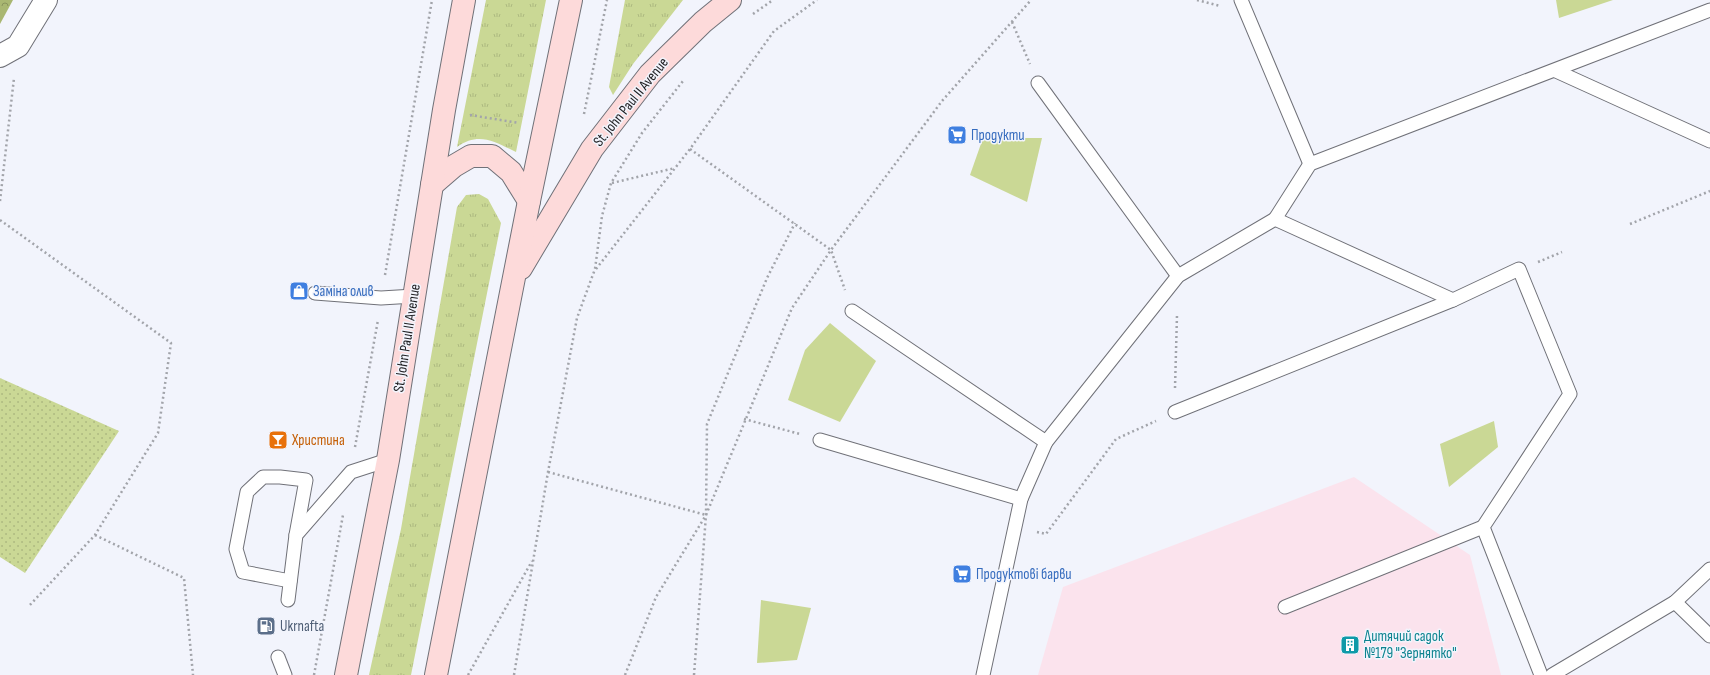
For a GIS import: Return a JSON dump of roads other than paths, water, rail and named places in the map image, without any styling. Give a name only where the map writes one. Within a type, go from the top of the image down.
[{"type":"main road","name":"St. John Paul II Avenue","points":[[346,675],[388,460],[432,185],[464,0]]},
{"type":"main road","name":"St. John Paul II Avenue","points":[[436,675],[529,201],[571,0]]},
{"type":"main road","name":"St. John Paul II Avenue","points":[[514,281],[592,149],[650,74],[703,22],[730,0]]},
{"type":"main road","points":[[432,185],[454,166],[471,156],[492,156],[511,172],[529,201]]},
{"type":"street","points":[[9,51],[46,0]]},
{"type":"lane","points":[[1241,0],[1310,164]]},
{"type":"lane","points":[[983,675],[1021,499],[1046,442],[1178,276],[1275,219],[1310,164],[1556,71],[1710,10]]},
{"type":"lane","points":[[1556,71],[1710,141]]},
{"type":"lane","points":[[1038,83],[1178,276]]},
{"type":"lane","points":[[1275,219],[1453,300]]},
{"type":"lane","points":[[1175,412],[1453,300],[1519,269],[1570,394],[1483,527],[1285,607]]},
{"type":"lane","points":[[315,293],[381,298],[414,296]]},
{"type":"lane","points":[[852,311],[1046,442]]},
{"type":"lane","points":[[820,440],[1021,499]]},
{"type":"lane","points":[[296,535],[351,472],[388,460]]},
{"type":"lane","points":[[288,600],[296,535],[306,480],[263,477],[247,492],[236,550],[243,572],[290,581]]},
{"type":"lane","points":[[1483,527],[1541,675]]},
{"type":"lane","points":[[1552,675],[1675,602],[1710,569]]},
{"type":"lane","points":[[1675,602],[1710,636]]},
{"type":"lane","points":[[278,657],[285,675]]},
{"type":"place","name":"Продукти","points":[[957,135]]},
{"type":"place","name":"Заміна олив","points":[[299,291]]},
{"type":"place","name":"Христина","points":[[278,440]]},
{"type":"place","name":"Продуктові барви","points":[[962,574]]},
{"type":"place","name":"Ukrnafta","points":[[266,626]]},
{"type":"place","name":"Дитячий садок №179 \"Зернятко\"","points":[[1350,645]]}]
